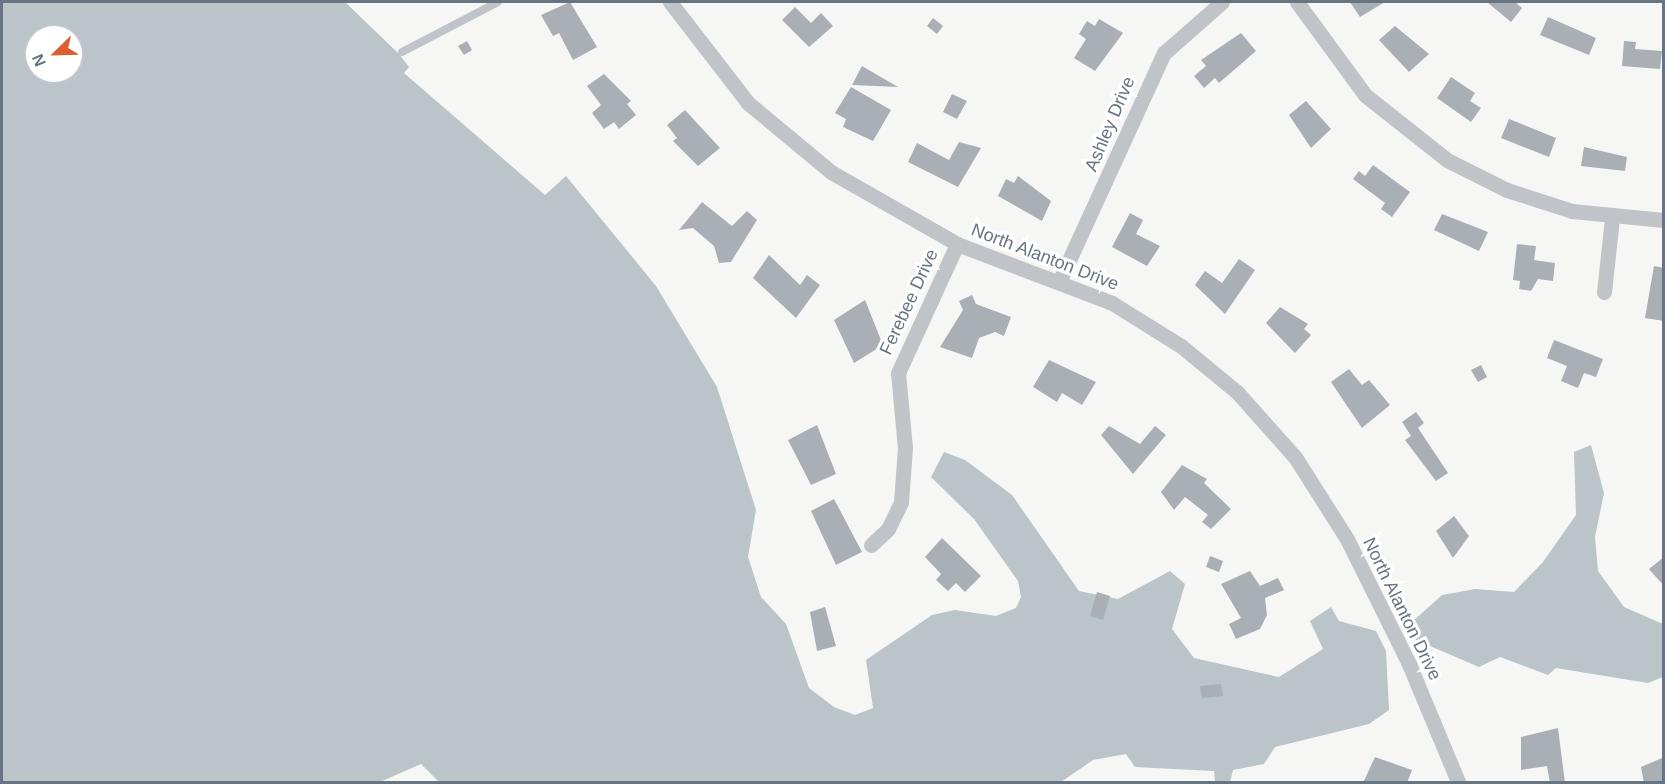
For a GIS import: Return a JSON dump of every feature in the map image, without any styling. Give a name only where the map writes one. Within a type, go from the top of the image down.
[{"type":"street","name":"North Alanton Drive","points":[[670,2],[748,103],[788,140],[864,194],[957,244],[1112,303],[1181,346],[1270,426],[1347,539],[1409,664],[1458,783]]},
{"type":"street","name":"Ashley Drive","points":[[1059,282],[1164,53],[1222,2]]},
{"type":"street","points":[[1298,2],[1340,66],[1416,139],[1507,190],[1572,212],[1612,218],[1664,220]]},
{"type":"street","points":[[1604,292],[1612,218]]},
{"type":"street","name":"Ferebee Drive","points":[[871,545],[888,529],[901,502],[904,448],[898,373],[957,244]]},
{"type":"lane","points":[[402,52],[498,2]]},
{"type":"shaded area","points":[[2,2],[345,2],[399,54],[409,67],[404,73],[545,195],[566,176],[656,286],[717,387],[756,510],[748,557],[761,597],[786,624],[809,688],[834,707],[855,715],[873,708],[866,660],[932,615],[955,610],[996,616],[1016,608],[1021,597],[1018,581],[974,519],[931,477],[944,452],[965,460],[1012,495],[1079,591],[1118,599],[1170,571],[1185,584],[1172,629],[1194,658],[1279,677],[1323,649],[1310,621],[1331,607],[1339,621],[1376,631],[1386,651],[1389,710],[1369,724],[1275,747],[1264,764],[1233,770],[1230,782],[1215,782],[1214,771],[1135,767],[1126,754],[1093,760],[1061,782],[439,782],[421,764],[380,782],[2,782]]},
{"type":"shaded area","points":[[1591,445],[1604,493],[1595,537],[1598,571],[1624,607],[1663,624],[1663,677],[1648,683],[1556,668],[1548,675],[1500,657],[1479,667],[1416,640],[1412,622],[1442,595],[1475,589],[1514,592],[1543,562],[1576,515],[1574,452]]},
{"type":"building","points":[[570,2],[597,47],[573,60],[559,33],[553,36],[541,15]]},
{"type":"building","points":[[1350,2],[1385,2],[1360,17]]},
{"type":"building","points":[[1487,2],[1515,2],[1522,8],[1511,22]]},
{"type":"building","points":[[795,7],[811,23],[821,13],[833,26],[809,47],[782,20]]},
{"type":"building","points":[[1548,17],[1596,38],[1589,55],[1540,35]]},
{"type":"building","points":[[933,18],[943,26],[937,34],[927,26]]},
{"type":"building","points":[[1099,19],[1123,33],[1095,71],[1074,58],[1086,39],[1079,34],[1087,21],[1095,26]]},
{"type":"building","points":[[1395,26],[1429,54],[1409,72],[1379,40]]},
{"type":"building","points":[[1241,33],[1256,51],[1219,83],[1215,78],[1204,88],[1194,76],[1206,66],[1201,60]]},
{"type":"building","points":[[467,41],[472,50],[464,55],[458,46]]},
{"type":"building","points":[[1624,41],[1636,42],[1635,49],[1662,51],[1660,69],[1622,66]]},
{"type":"building","points":[[862,66],[898,87],[852,85]]},
{"type":"building","points":[[604,74],[631,101],[627,104],[636,115],[619,129],[614,122],[604,129],[592,113],[601,105],[587,86]]},
{"type":"building","points":[[1451,77],[1475,93],[1470,101],[1481,108],[1471,122],[1437,98]]},
{"type":"building","points":[[851,87],[891,110],[873,141],[843,127],[846,119],[835,113]]},
{"type":"building","points":[[952,94],[967,101],[957,119],[943,112]]},
{"type":"building","points":[[1306,101],[1331,129],[1311,148],[1289,115]]},
{"type":"building","points":[[685,110],[720,148],[698,166],[673,141],[677,138],[667,125]]},
{"type":"building","points":[[1509,119],[1556,138],[1549,157],[1501,138]]},
{"type":"building","points":[[959,142],[981,148],[958,187],[908,162],[917,143],[949,160]]},
{"type":"building","points":[[1584,147],[1627,157],[1625,171],[1581,166]]},
{"type":"building","points":[[1373,165],[1410,192],[1392,217],[1381,209],[1385,203],[1353,179],[1359,171],[1365,176]]},
{"type":"building","points":[[1018,176],[1051,201],[1042,221],[998,196],[1006,179],[1014,183]]},
{"type":"building","points":[[702,202],[732,226],[747,211],[757,220],[731,262],[719,263],[714,246],[693,228],[679,230]]},
{"type":"building","points":[[1130,213],[1143,220],[1136,234],[1160,246],[1147,266],[1112,247]]},
{"type":"building","points":[[1442,214],[1488,232],[1479,251],[1434,230]]},
{"type":"building","points":[[1517,244],[1536,246],[1534,260],[1555,263],[1553,281],[1538,279],[1531,291],[1519,289],[1520,281],[1513,280]]},
{"type":"building","points":[[769,255],[800,285],[807,275],[820,285],[796,318],[753,278]]},
{"type":"building","points":[[1239,259],[1255,270],[1225,314],[1195,285],[1205,271],[1222,283]]},
{"type":"building","points":[[1654,266],[1664,268],[1664,321],[1645,318]]},
{"type":"building","points":[[972,295],[976,304],[1011,317],[1004,336],[995,332],[979,338],[972,358],[940,347],[963,310],[959,301]]},
{"type":"building","points":[[865,300],[883,345],[854,363],[834,320]]},
{"type":"building","points":[[1280,307],[1308,324],[1304,329],[1311,335],[1295,353],[1266,323]]},
{"type":"building","points":[[1554,340],[1603,359],[1596,377],[1584,373],[1578,388],[1561,381],[1567,366],[1547,358]]},
{"type":"building","points":[[1049,360],[1096,382],[1082,405],[1062,393],[1057,402],[1033,387]]},
{"type":"building","points":[[1481,365],[1487,377],[1478,382],[1471,370]]},
{"type":"building","points":[[1349,369],[1362,385],[1369,380],[1390,405],[1362,428],[1331,382]]},
{"type":"building","points":[[1416,412],[1424,423],[1418,428],[1448,473],[1436,481],[1405,440],[1411,436],[1402,422]]},
{"type":"building","points":[[817,425],[836,474],[811,485],[788,440]]},
{"type":"building","points":[[1109,426],[1140,444],[1155,426],[1166,435],[1133,474],[1101,435]]},
{"type":"building","points":[[1182,465],[1207,479],[1204,483],[1231,509],[1211,529],[1202,522],[1208,515],[1185,497],[1174,510],[1161,492]]},
{"type":"building","points":[[834,499],[862,552],[836,565],[811,511]]},
{"type":"building","points":[[1454,516],[1469,536],[1453,558],[1436,531]]},
{"type":"building","points":[[942,538],[981,576],[965,592],[956,583],[948,591],[936,580],[941,574],[925,557]]},
{"type":"building","points":[[1210,556],[1223,561],[1219,572],[1206,567]]},
{"type":"building","points":[[1664,557],[1664,586],[1649,569]]},
{"type":"building","points":[[1250,571],[1260,586],[1278,578],[1284,590],[1265,598],[1267,615],[1260,629],[1236,639],[1229,624],[1241,618],[1221,584]]},
{"type":"building","points":[[1097,592],[1110,596],[1103,620],[1090,616]]},
{"type":"building","points":[[825,607],[836,646],[817,651],[810,612]]},
{"type":"building","points":[[1221,684],[1223,696],[1202,698],[1200,686]]},
{"type":"building","points":[[1558,728],[1565,783],[1550,783],[1547,766],[1521,770],[1521,737]]},
{"type":"building","points":[[1375,757],[1412,770],[1407,783],[1363,783]]},
{"type":"building","points":[[1662,758],[1664,783],[1644,783],[1641,767]]}]
